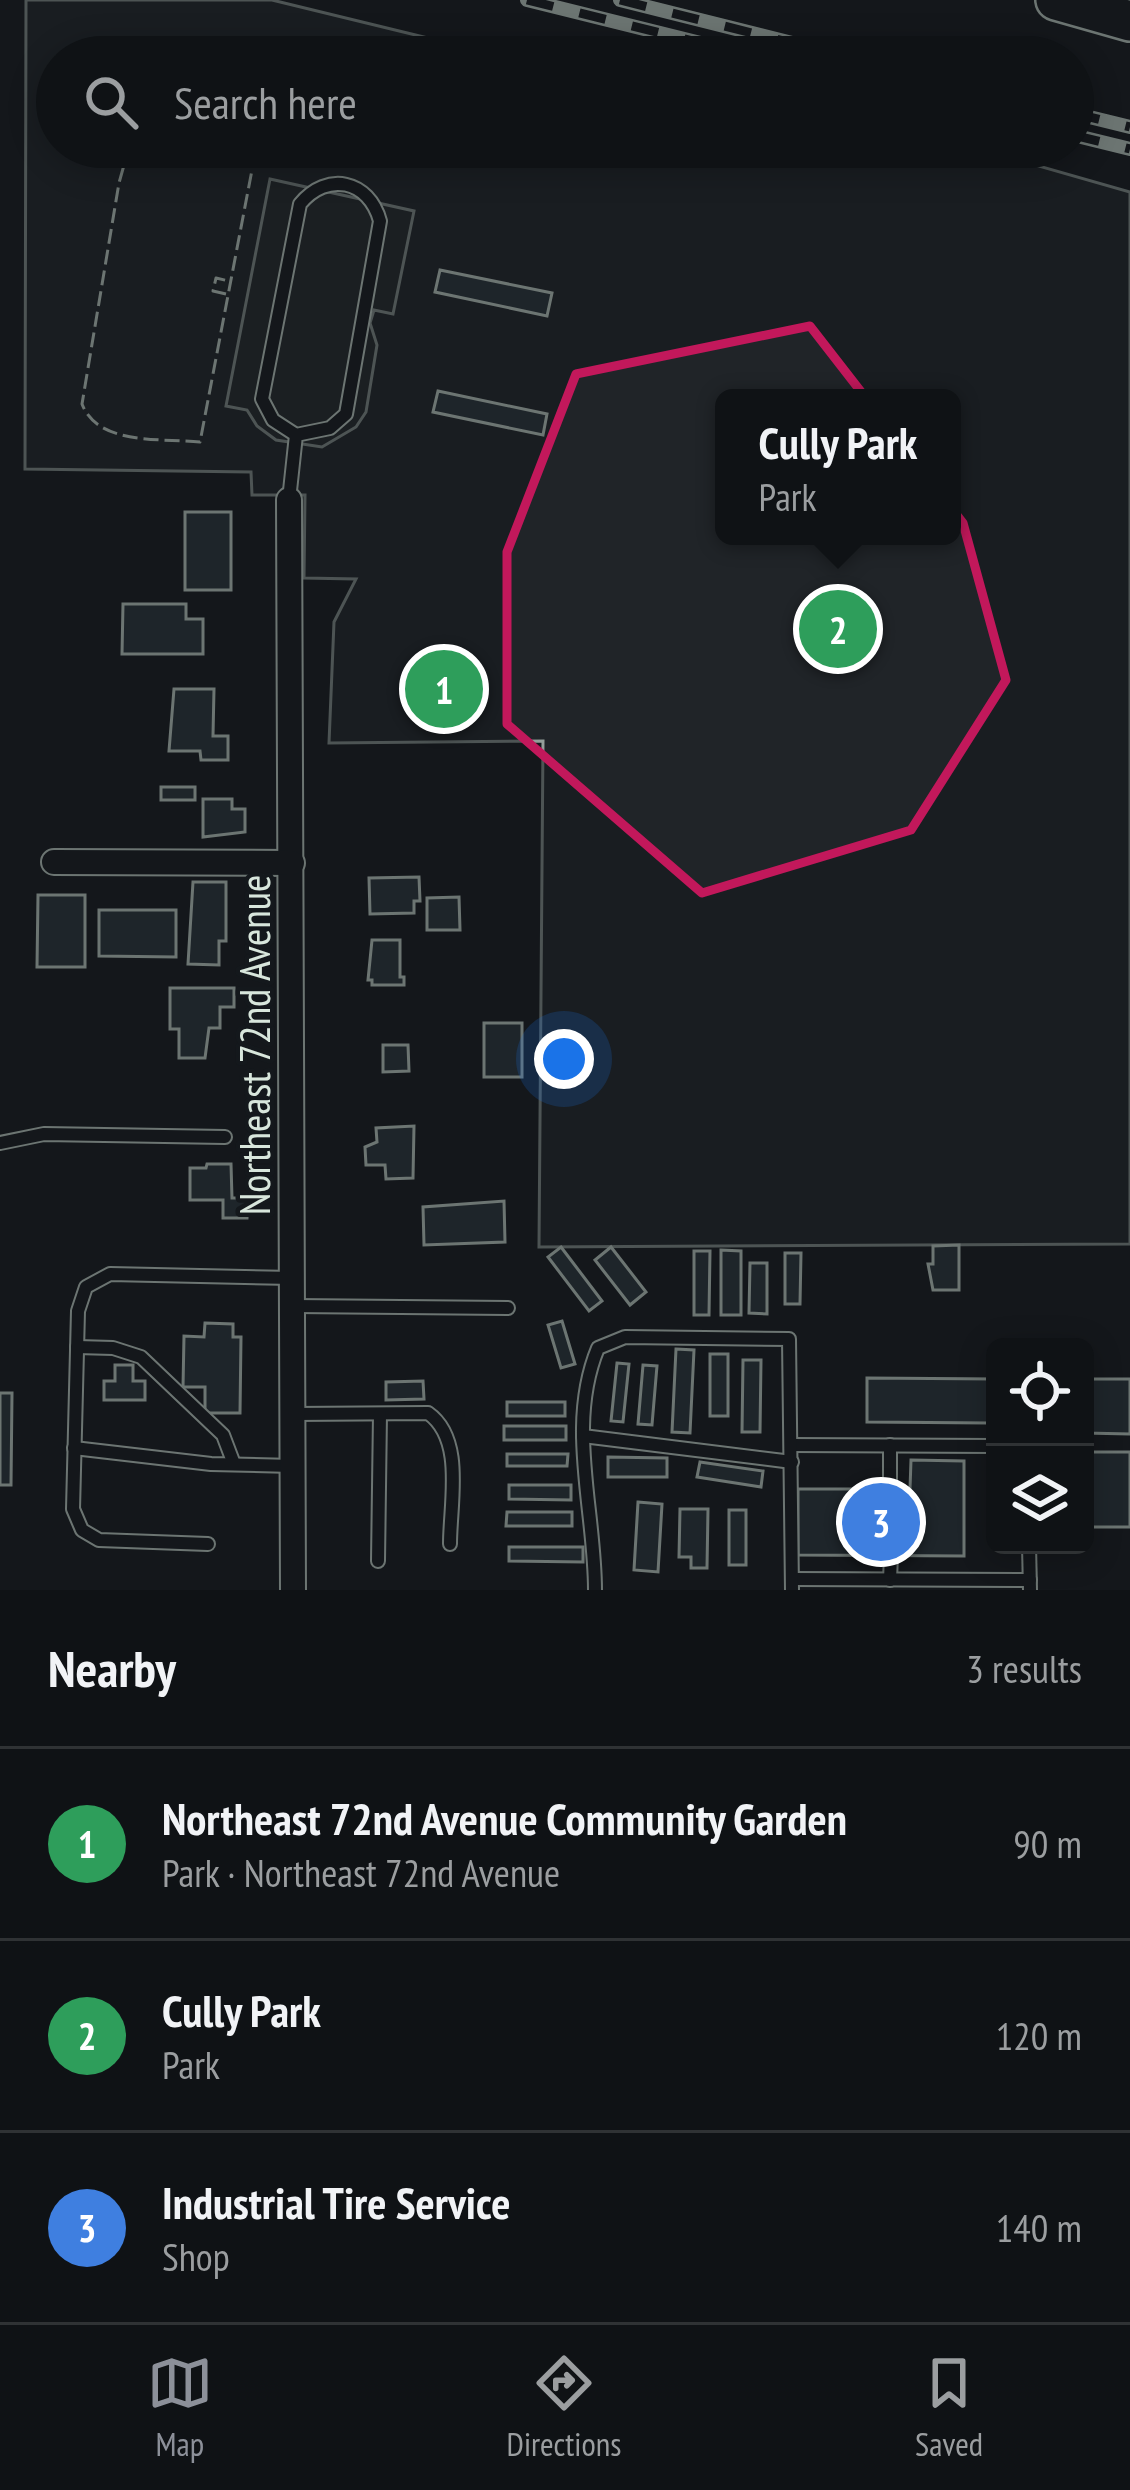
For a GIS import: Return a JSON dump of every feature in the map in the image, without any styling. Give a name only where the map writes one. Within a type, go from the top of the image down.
[{"type":"main road","points":[[1056,0],[1130,21]]},
{"type":"street","name":"Northeast 72nd Avenue","points":[[290,500],[293,1590]]},
{"type":"street","points":[[54,862],[292,863]]},
{"type":"lane","points":[[346,183],[369,197],[380,221],[346,414],[330,428],[296,435],[273,420],[262,399],[280,298],[300,204],[320,186],[346,183]]},
{"type":"lane","points":[[290,500],[296,435]]},
{"type":"lane","points":[[0,1143],[44,1134],[225,1137]]},
{"type":"lane","points":[[208,1544],[99,1540],[82,1530],[73,1509],[78,1311],[86,1287],[110,1274],[295,1278]]},
{"type":"lane","points":[[294,1306],[508,1308]]},
{"type":"lane","points":[[595,1590],[583,1436],[586,1375],[598,1348],[625,1337],[790,1339],[792,1585],[890,1580],[1030,1585],[1029,1554]]},
{"type":"lane","points":[[77,1347],[113,1348],[141,1357],[223,1435],[234,1464]]},
{"type":"lane","points":[[294,1414],[428,1413],[442,1424],[451,1442],[450,1544]]},
{"type":"lane","points":[[378,1561],[380,1414]]},
{"type":"lane","points":[[583,1436],[792,1462]]},
{"type":"lane","points":[[791,1445],[986,1446]]},
{"type":"lane","points":[[890,1445],[890,1489]]},
{"type":"lane","points":[[74,1448],[293,1466]]},
{"type":"lane","points":[[890,1580],[891,1555]]},
{"type":"highlighted area","points":[[810,326],[963,523],[1006,680],[911,830],[702,893],[507,724],[507,552],[576,374]]},
{"type":"shaded area","points":[[26,0],[272,0],[420,36],[36,36],[36,168],[1046,168],[1130,192],[1130,1244],[539,1247],[543,741],[329,743],[334,622],[356,579],[304,578],[305,495],[252,495],[251,472],[25,469]]},
{"type":"shaded area","points":[[270,179],[414,211],[393,314],[374,310],[370,323],[377,345],[366,412],[356,427],[322,447],[276,440],[257,426],[247,410],[226,406]]},
{"type":"building","points":[[440,270],[552,293],[547,316],[435,292]]},
{"type":"building","points":[[438,391],[547,414],[543,435],[433,412]]},
{"type":"building","points":[[185,512],[231,512],[231,590],[185,590]]},
{"type":"building","points":[[123,604],[186,604],[186,619],[203,619],[203,654],[122,654]]},
{"type":"building","points":[[174,689],[214,689],[213,736],[228,736],[228,760],[201,760],[200,751],[169,751]]},
{"type":"building","points":[[161,787],[195,787],[195,800],[161,800]]},
{"type":"building","points":[[203,799],[232,799],[232,809],[245,809],[245,832],[203,837]]},
{"type":"building","points":[[419,877],[420,901],[414,901],[414,913],[370,914],[369,878]]},
{"type":"building","points":[[193,882],[226,882],[226,941],[219,941],[219,965],[188,964]]},
{"type":"building","points":[[38,895],[85,895],[85,967],[37,967]]},
{"type":"building","points":[[459,897],[460,930],[427,930],[427,898]]},
{"type":"building","points":[[99,910],[176,910],[176,957],[99,956]]},
{"type":"building","points":[[372,940],[400,940],[404,985],[372,985],[368,980]]},
{"type":"building","points":[[170,988],[234,988],[234,1007],[220,1007],[220,1028],[209,1028],[205,1058],[179,1058],[179,1029],[170,1029]]},
{"type":"building","points":[[484,1023],[522,1023],[522,1077],[484,1077]]},
{"type":"building","points":[[383,1045],[408,1045],[409,1071],[383,1072]]},
{"type":"building","points":[[414,1126],[413,1178],[386,1179],[385,1165],[366,1165],[365,1147],[377,1142],[376,1128]]},
{"type":"building","points":[[207,1164],[231,1164],[232,1198],[248,1198],[247,1218],[223,1218],[223,1200],[190,1200],[190,1168],[206,1168]]},
{"type":"building","points":[[504,1201],[505,1242],[424,1245],[423,1207]]},
{"type":"building","points":[[959,1245],[959,1290],[933,1290],[928,1264],[933,1264],[933,1246]]},
{"type":"building","points":[[561,1247],[602,1301],[589,1311],[548,1257]]},
{"type":"building","points":[[611,1247],[646,1292],[630,1305],[595,1260]]},
{"type":"building","points":[[721,1250],[741,1251],[741,1315],[721,1315]]},
{"type":"building","points":[[694,1251],[710,1251],[709,1315],[694,1315]]},
{"type":"building","points":[[785,1253],[801,1253],[800,1304],[785,1304]]},
{"type":"building","points":[[750,1263],[767,1263],[767,1314],[749,1313]]},
{"type":"building","points":[[562,1321],[575,1364],[561,1368],[548,1325]]},
{"type":"building","points":[[205,1323],[233,1324],[233,1337],[241,1337],[240,1413],[205,1413],[205,1387],[183,1387],[184,1336],[204,1337]]},
{"type":"building","points":[[676,1349],[694,1350],[690,1433],[672,1432]]},
{"type":"building","points":[[710,1354],[728,1354],[728,1416],[710,1416]]},
{"type":"building","points":[[743,1360],[761,1360],[760,1432],[742,1432]]},
{"type":"building","points":[[617,1363],[629,1364],[623,1422],[611,1421]]},
{"type":"building","points":[[115,1365],[133,1365],[133,1381],[145,1381],[145,1400],[104,1400],[104,1381],[115,1381]]},
{"type":"building","points":[[643,1365],[657,1366],[652,1425],[638,1424]]},
{"type":"building","points":[[867,1378],[986,1379],[986,1423],[867,1422]]},
{"type":"building","points":[[1094,1379],[1130,1379],[1130,1434],[1094,1433]]},
{"type":"building","points":[[423,1381],[424,1399],[386,1400],[386,1382]]},
{"type":"building","points":[[0,1393],[12,1393],[11,1485],[0,1485]]},
{"type":"building","points":[[507,1402],[565,1402],[565,1416],[507,1416]]},
{"type":"building","points":[[504,1426],[566,1426],[566,1440],[504,1440]]},
{"type":"building","points":[[1094,1452],[1130,1452],[1130,1527],[1094,1527]]},
{"type":"building","points":[[507,1454],[568,1454],[567,1466],[507,1466]]},
{"type":"building","points":[[608,1457],[667,1458],[667,1477],[608,1477]]},
{"type":"building","points":[[911,1460],[964,1461],[964,1556],[798,1555],[798,1489],[910,1489]]},
{"type":"building","points":[[700,1462],[763,1471],[761,1487],[697,1477]]},
{"type":"building","points":[[509,1485],[571,1485],[571,1500],[509,1499]]},
{"type":"building","points":[[638,1502],[662,1504],[658,1572],[634,1570]]},
{"type":"building","points":[[680,1509],[708,1509],[707,1568],[691,1568],[691,1557],[679,1557]]},
{"type":"building","points":[[729,1510],[746,1510],[746,1565],[729,1565]]},
{"type":"building","points":[[507,1512],[572,1512],[572,1526],[506,1526]]},
{"type":"building","points":[[509,1547],[583,1547],[583,1562],[509,1561]]},
{"type":"railway","points":[[527,0],[672,36]]},
{"type":"railway","points":[[620,0],[764,36]]},
{"type":"railway","points":[[1094,118],[1130,127]]},
{"type":"railway","points":[[1094,140],[1130,149]]},
{"type":"fence","points":[[123,168],[82,404],[90,418],[116,433],[200,442],[252,168]]},
{"type":"fence","points":[[226,294],[213,291],[216,278],[229,281]]},
{"type":"place","name":"Cully Park","points":[[838,629]]},
{"type":"place","name":"Northeast 72nd Avenue Community Garden","points":[[444,689]]},
{"type":"place","name":"Industrial Tire Service","points":[[881,1522]]}]
